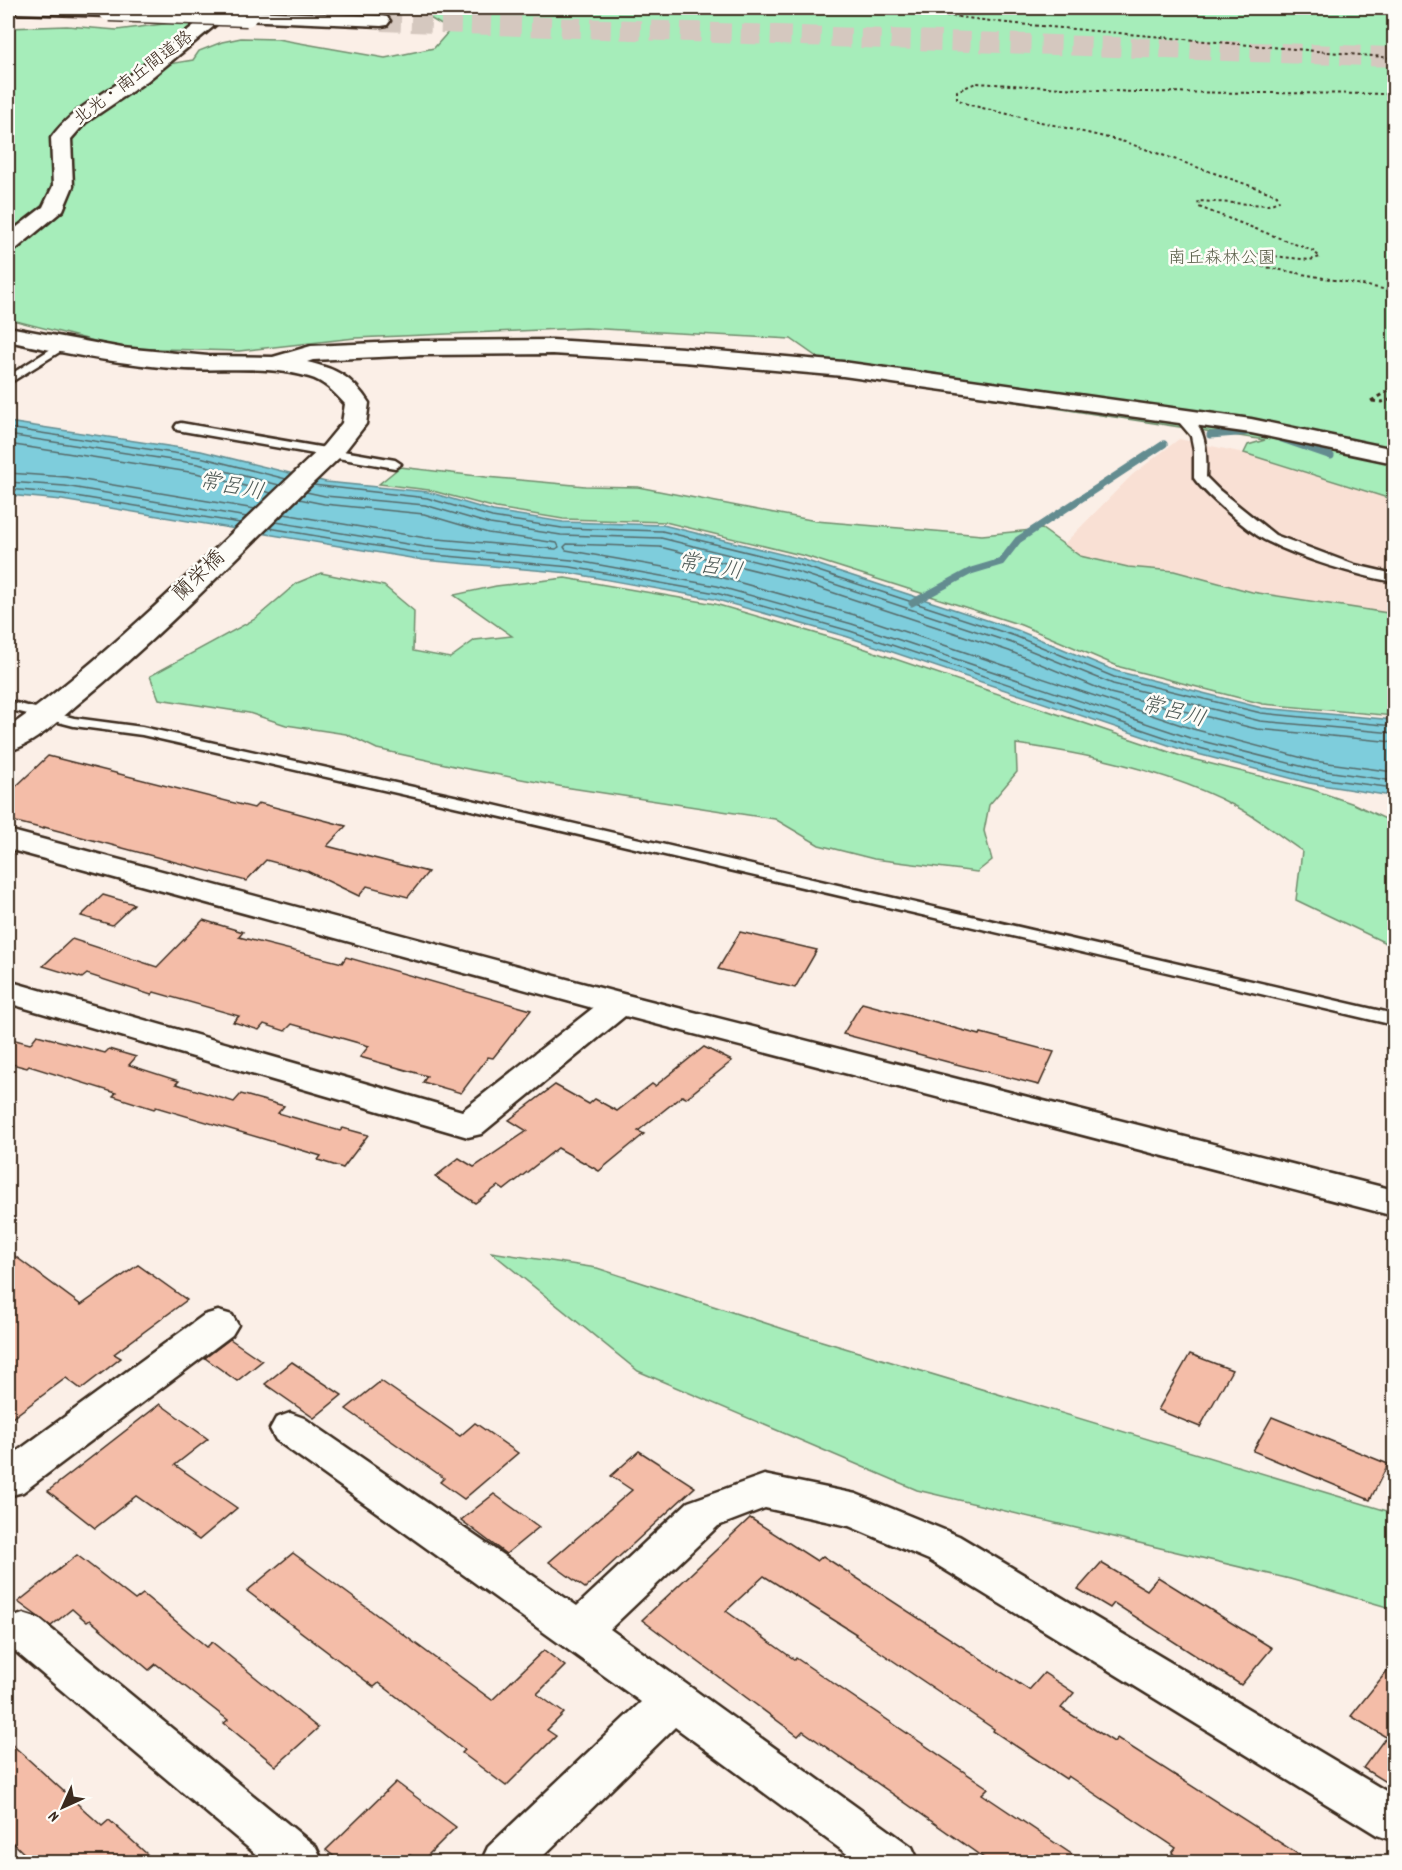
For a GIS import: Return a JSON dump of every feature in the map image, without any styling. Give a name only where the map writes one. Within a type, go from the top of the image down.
[{"type":"main road","points":[[17,8],[381,21]]},
{"type":"main road","name":"北光・南丘間道路","points":[[8,244],[52,210],[63,186],[61,138],[78,119],[140,77],[227,8]]},
{"type":"main road","points":[[8,334],[123,356],[192,363],[278,363],[311,353],[421,348],[552,347],[683,355],[843,369],[1251,426],[1395,456]]},
{"type":"main road","name":"蘭栄橋","points":[[8,742],[46,716],[107,666],[329,454],[354,424],[357,403],[343,387],[322,372],[278,363]]},
{"type":"main road","points":[[8,839],[619,1004],[1395,1203]]},
{"type":"main road","points":[[8,992],[468,1125],[619,1004]]},
{"type":"main road","points":[[8,1480],[218,1325]]},
{"type":"main road","points":[[290,1429],[579,1632],[895,1863]]},
{"type":"main road","points":[[579,1632],[703,1515],[764,1491],[856,1511],[944,1548],[1395,1820]]},
{"type":"main road","points":[[23,1632],[299,1863]]},
{"type":"main road","points":[[505,1863],[673,1700]]},
{"type":"lane","points":[[8,381],[62,346]]},
{"type":"lane","points":[[1180,416],[1192,425],[1201,445],[1200,478],[1214,493],[1270,538],[1351,568],[1395,578]]},
{"type":"lane","points":[[181,428],[395,464]]},
{"type":"lane","points":[[8,705],[74,722],[153,733],[841,890],[1395,1020]]},
{"type":"path","points":[[885,8],[1007,23],[1395,58]]},
{"type":"path","points":[[1395,94],[1133,92],[976,83],[957,91],[957,99],[970,105],[1125,142],[1277,195],[1279,201],[1268,205],[1198,201],[1199,207],[1313,251],[1320,257],[1310,260],[1255,254],[1254,265],[1395,291]]},
{"type":"path","points":[[1395,387],[1371,401],[1382,402],[1395,399]]},
{"type":"shaded area","points":[[1179,439],[1244,453],[1394,500],[1394,614],[1252,592],[1174,571],[1128,567],[1080,556],[1064,544],[1132,475]]},
{"type":"green space","name":"南丘森林公園","points":[[413,8],[1394,8],[1394,500],[1244,453],[1248,445],[1265,440],[844,376],[791,339],[585,328],[355,338],[239,351],[122,348],[8,319],[8,28],[67,26],[117,30],[171,23],[196,23],[156,58],[169,64],[193,60],[199,51],[241,38],[277,39],[385,58],[434,48],[450,30]]},
{"type":"green space","points":[[400,467],[585,486],[638,487],[816,521],[982,535],[1042,529],[1080,556],[1128,567],[1174,571],[1252,592],[1394,614],[1394,716],[1263,704],[1120,667],[1021,625],[805,556],[665,522],[563,519],[496,508],[429,490],[379,484]]},
{"type":"green space","points":[[321,573],[384,586],[414,611],[413,651],[450,658],[475,640],[512,636],[454,595],[496,586],[565,578],[715,604],[842,641],[1184,757],[1311,789],[1354,804],[1394,823],[1394,947],[1296,900],[1302,851],[1246,812],[1212,795],[1158,774],[1072,753],[1016,744],[1017,772],[989,805],[984,831],[992,860],[977,872],[874,859],[819,845],[775,819],[564,787],[463,768],[377,749],[346,734],[286,725],[249,713],[159,699],[150,676],[255,619],[297,583]]},
{"type":"green space","points":[[491,1252],[597,1268],[805,1336],[1394,1513],[1394,1609],[1290,1579],[917,1490],[638,1371]]},
{"type":"water","name":"常呂川","points":[[8,422],[201,451],[326,482],[428,492],[493,511],[563,522],[663,525],[801,559],[1017,630],[1116,671],[1262,708],[1394,720],[1394,794],[1385,795],[1309,783],[1186,751],[848,637],[714,599],[570,573],[423,560],[62,500],[8,495]]},
{"type":"building","points":[[48,756],[254,808],[259,803],[346,826],[327,846],[428,872],[408,897],[367,886],[359,896],[307,871],[266,860],[246,881],[44,827],[44,829],[8,820],[8,794]]},
{"type":"building","points":[[103,895],[134,904],[112,925],[81,916]]},
{"type":"building","points":[[203,920],[243,932],[239,937],[342,963],[346,957],[531,1010],[493,1058],[488,1057],[461,1093],[423,1082],[427,1076],[360,1057],[369,1046],[292,1024],[285,1031],[264,1024],[259,1030],[233,1022],[239,1016],[154,992],[151,995],[87,974],[82,978],[43,966],[72,939],[157,967]]},
{"type":"building","points":[[740,932],[817,950],[795,988],[718,969]]},
{"type":"building","points":[[862,1003],[980,1035],[981,1033],[1054,1052],[1039,1085],[843,1034]]},
{"type":"building","points":[[37,1035],[105,1053],[109,1049],[136,1057],[129,1065],[179,1081],[176,1084],[234,1102],[241,1094],[284,1106],[278,1113],[340,1131],[343,1128],[368,1135],[343,1168],[318,1160],[321,1156],[156,1107],[154,1109],[113,1096],[116,1093],[29,1066],[27,1068],[8,1063],[8,1038],[30,1044]]},
{"type":"building","points":[[704,1047],[732,1061],[686,1098],[682,1096],[638,1131],[644,1134],[599,1171],[558,1148],[504,1190],[498,1186],[475,1203],[435,1177],[459,1158],[474,1167],[527,1131],[509,1120],[555,1085],[589,1104],[595,1099],[617,1111],[652,1084],[655,1086]]},
{"type":"building","points":[[8,1251],[81,1305],[138,1265],[187,1300],[114,1354],[121,1358],[81,1389],[66,1378],[8,1421]]},
{"type":"building","points":[[230,1339],[262,1361],[237,1381],[205,1358]]},
{"type":"building","points":[[1190,1354],[1232,1370],[1200,1427],[1158,1410]]},
{"type":"building","points":[[292,1362],[342,1395],[314,1418],[265,1384]]},
{"type":"building","points":[[381,1381],[460,1436],[475,1423],[518,1453],[464,1499],[440,1482],[444,1478],[346,1409]]},
{"type":"building","points":[[160,1404],[208,1439],[175,1465],[237,1508],[199,1540],[136,1496],[95,1528],[48,1491]]},
{"type":"building","points":[[1272,1417],[1388,1464],[1370,1500],[1253,1451]]},
{"type":"building","points":[[639,1451],[695,1487],[585,1588],[549,1562],[632,1490],[611,1476]]},
{"type":"building","points":[[494,1494],[539,1527],[506,1554],[461,1520]]},
{"type":"building","points":[[750,1518],[817,1561],[823,1556],[1029,1690],[1044,1673],[1074,1693],[1061,1708],[1114,1742],[1117,1738],[1312,1863],[1186,1863],[1172,1853],[1176,1848],[1068,1776],[1066,1779],[993,1731],[994,1729],[856,1634],[764,1576],[726,1611],[795,1660],[796,1658],[988,1788],[982,1794],[1085,1863],[991,1863],[803,1731],[798,1736],[642,1620]]},
{"type":"building","points":[[293,1553],[492,1700],[544,1650],[565,1666],[537,1694],[564,1713],[547,1730],[556,1736],[506,1786],[462,1753],[465,1750],[379,1683],[374,1687],[247,1591]]},
{"type":"building","points":[[77,1555],[135,1600],[143,1594],[207,1647],[212,1642],[318,1728],[276,1766],[224,1723],[228,1720],[156,1664],[149,1670],[90,1620],[87,1622],[72,1609],[51,1626],[18,1602]]},
{"type":"building","points":[[1101,1563],[1147,1590],[1158,1577],[1272,1648],[1241,1685],[1114,1603],[1110,1608],[1078,1589]]},
{"type":"building","points":[[1395,1661],[1395,1788],[1363,1768],[1386,1737],[1351,1716]]},
{"type":"building","points":[[8,1741],[102,1826],[109,1820],[157,1863],[34,1863],[8,1838]]},
{"type":"building","points":[[396,1782],[456,1827],[421,1862],[410,1855],[402,1863],[342,1863],[326,1850]]},
{"type":"waterway","points":[[1210,435],[1251,432]]},
{"type":"waterway","points":[[1273,436],[1331,456]]},
{"type":"waterway","points":[[912,603],[971,571],[1001,562],[1018,540],[1164,444]]},
{"type":"tunnel","points":[[381,21],[1394,57]]}]
